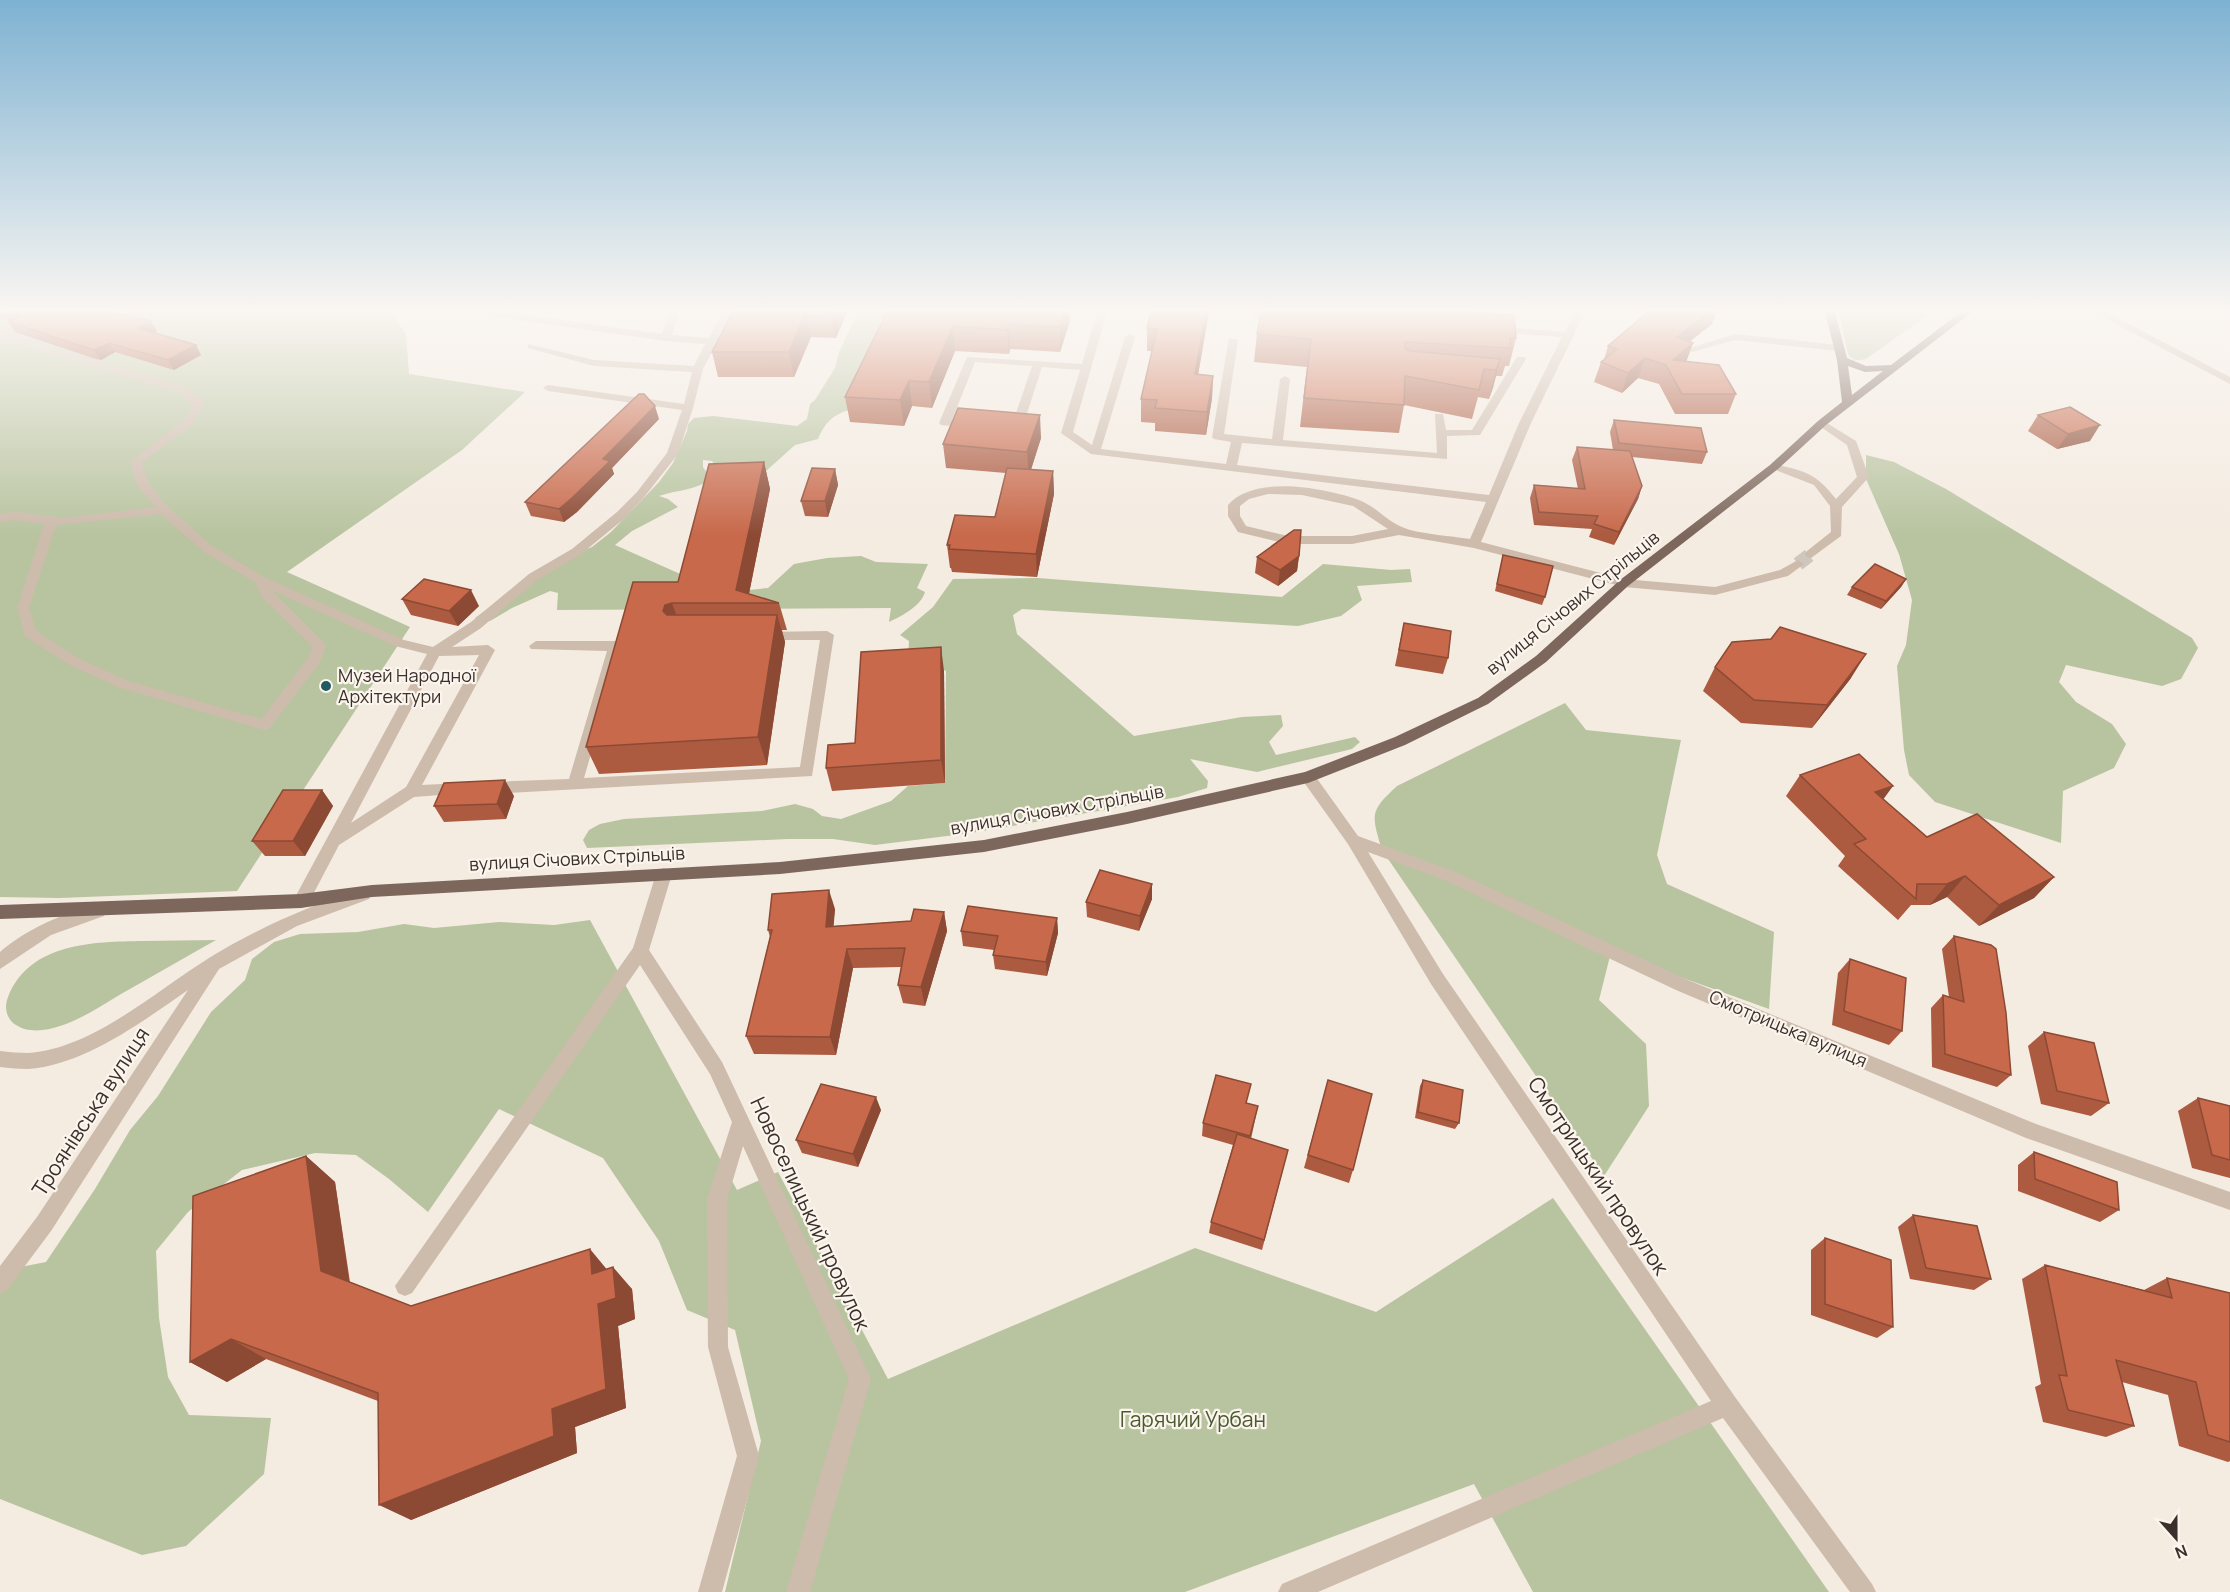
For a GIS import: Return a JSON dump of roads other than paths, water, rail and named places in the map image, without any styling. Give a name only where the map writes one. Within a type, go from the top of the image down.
[{"type":"main road","points":[[1846,386],[1848,403]]},
{"type":"main road","name":"вулиця Січових Стрільців","points":[[0,912],[302,901],[372,891],[780,868],[984,846],[1138,816],[1308,777],[1401,741],[1483,701],[1541,659],[1624,584],[1774,467],[1822,423],[1869,386]]},
{"type":"street","points":[[170,386],[183,390],[200,404],[188,422],[136,462],[143,484],[164,510],[208,549],[262,581],[400,643],[435,652],[488,650],[411,791],[334,842]]},
{"type":"street","points":[[302,901],[435,652],[476,625],[533,577],[576,552],[621,515],[672,454],[694,386]]},
{"type":"street","points":[[960,386],[945,423],[981,426]]},
{"type":"street","points":[[1004,428],[1016,429],[1030,386]]},
{"type":"street","points":[[1081,386],[1066,433],[1095,452],[1494,500]]},
{"type":"street","points":[[1095,452],[1115,386]]},
{"type":"street","points":[[1226,386],[1218,437],[1443,457],[1442,433],[1438,416]]},
{"type":"street","points":[[1277,442],[1284,386]]},
{"type":"street","points":[[1442,433],[1476,433],[1499,386]]},
{"type":"street","points":[[1474,544],[1525,423],[1543,386]]},
{"type":"street","points":[[548,388],[688,408]]},
{"type":"street","points":[[1822,423],[1852,443],[1863,477],[1836,506]]},
{"type":"street","points":[[1231,469],[1237,439]]},
{"type":"street","points":[[1774,467],[1818,483],[1836,506],[1837,533],[1811,554]]},
{"type":"street","points":[[1399,531],[1357,503],[1302,491],[1268,490],[1245,496],[1234,505],[1234,516],[1242,529],[1288,540],[1352,540],[1399,531],[1474,544],[1624,584],[1716,591],[1784,573],[1798,564]]},
{"type":"street","points":[[0,518],[15,516],[65,522],[164,510]]},
{"type":"street","points":[[51,520],[23,608],[30,633],[73,661],[123,684],[264,725],[316,658],[319,645],[266,593],[262,581]]},
{"type":"street","points":[[411,791],[574,785],[807,772],[827,635],[749,636]]},
{"type":"street","points":[[536,646],[615,646],[574,785]]},
{"type":"street","name":"Смотрицький провулок","points":[[1308,777],[1353,840],[1437,979],[1727,1405],[1864,1592]]},
{"type":"street","name":"Смотрицька вулиця","points":[[1353,840],[1450,876],[1682,985],[2032,1132],[2230,1201]]},
{"type":"street","points":[[405,1286],[640,951],[664,874]]},
{"type":"street","name":"Троянівська вулиця","points":[[0,1059],[26,1061],[60,1054],[85,1045],[107,1034],[215,964],[290,922],[372,891]]},
{"type":"street","points":[[0,962],[36,934],[69,919],[101,910]]},
{"type":"street","name":"Новоселицький провулок","points":[[640,951],[716,1068],[860,1379],[798,1592]]},
{"type":"street","name":"Троянівська вулиця","points":[[0,1283],[44,1224],[215,964]]},
{"type":"street","points":[[710,1592],[748,1456],[718,1347],[717,1200],[741,1122]]},
{"type":"street","points":[[1290,1592],[1727,1405]]},
{"type":"tunnel","points":[[1798,564],[1811,554]]},
{"type":"place","name":"Музей Народної Архітектури","points":[[326,686]]},
{"type":"park label","name":"Гарячий Урбан","points":[[1193,1420]]}]
